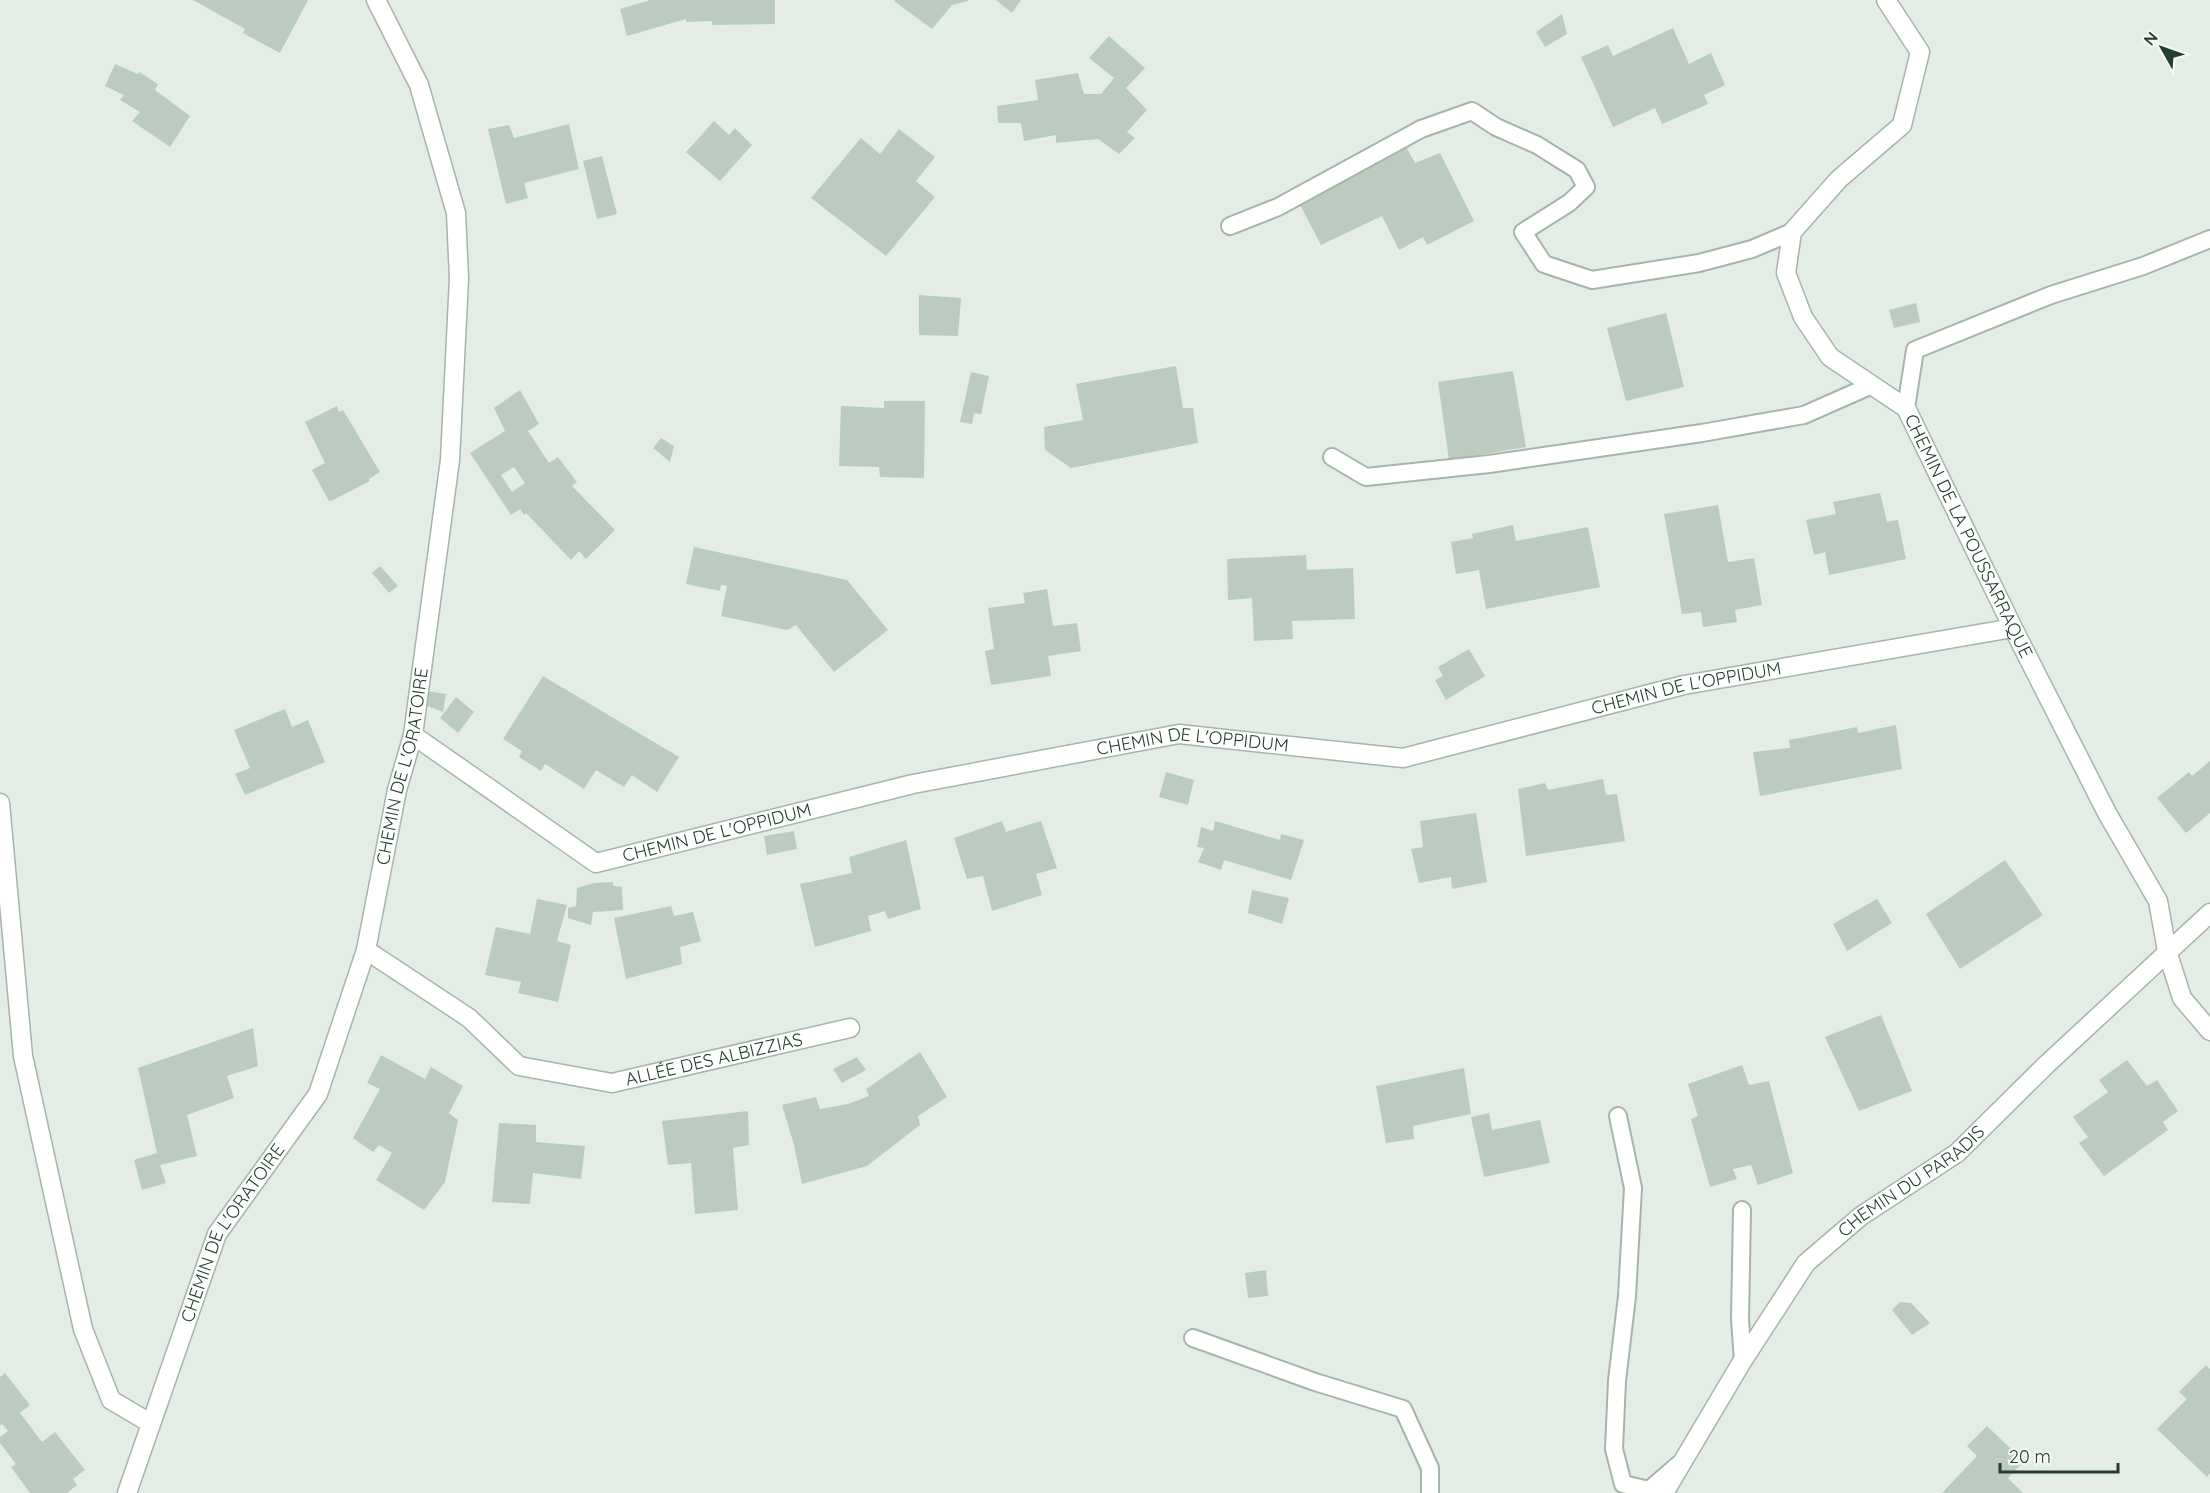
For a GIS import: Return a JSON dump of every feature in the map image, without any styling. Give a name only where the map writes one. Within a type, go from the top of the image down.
[{"type":"street","name":"CHEMIN DE L'ORATOIRE","points":[[126,1493],[218,1234],[318,1094],[366,950],[397,790],[413,735],[450,460],[459,278],[456,213],[419,85],[376,0]]},
{"type":"street","points":[[1792,232],[1839,179],[1902,125],[1920,52],[1886,0]]},
{"type":"street","name":"CHEMIN DE LA POUSSARRAQUE","points":[[1792,232],[1786,273],[1803,317],[1830,357],[1906,408],[2013,628],[2107,813],[2158,901],[2167,951],[2182,998],[2210,1031]]},
{"type":"street","name":"CHEMIN DE L'OPPIDUM","points":[[413,735],[596,864],[913,784],[1179,734],[1402,758],[1684,685],[2013,628]]},
{"type":"street","points":[[0,803],[22,1056],[83,1329],[111,1400],[150,1423]]},
{"type":"street","name":"CHEMIN DU PARADIS","points":[[1664,1493],[1743,1360],[1806,1263],[1860,1216],[1957,1153],[2167,951],[2210,913]]},
{"type":"street","name":"ALLÉE DES ALBIZZIAS","points":[[366,950],[469,1018],[519,1066],[612,1083],[850,1028]]},
{"type":"lane","points":[[1230,226],[1278,207],[1421,129],[1472,111],[1496,127],[1537,145],[1577,170],[1586,187],[1569,203],[1523,232],[1544,264],[1592,280],[1699,263],[1752,249],[1792,232]]},
{"type":"lane","points":[[1906,408],[1916,350],[2051,295],[2143,266],[2210,239]]},
{"type":"lane","points":[[1332,457],[1366,477],[1489,464],[1701,433],[1804,415],[1872,385]]},
{"type":"lane","points":[[1618,1116],[1632,1188],[1627,1296],[1617,1381],[1614,1449],[1623,1484],[1649,1490],[1684,1460]]},
{"type":"lane","points":[[1742,1210],[1740,1320],[1743,1360]]},
{"type":"lane","points":[[1193,1338],[1315,1382],[1403,1408],[1430,1468],[1430,1493]]},
{"type":"building","points":[[193,0],[308,0],[280,53],[243,33],[245,29]]},
{"type":"building","points":[[650,0],[775,0],[775,24],[712,25],[712,21],[686,22],[686,19],[627,36],[620,9]]},
{"type":"building","points":[[895,0],[968,1],[952,5],[932,29]]},
{"type":"building","points":[[996,0],[1021,0],[1012,13]]},
{"type":"building","points":[[1562,14],[1567,34],[1545,47],[1536,32]]},
{"type":"building","points":[[1673,28],[1689,64],[1711,53],[1725,85],[1704,95],[1708,104],[1662,124],[1655,108],[1613,127],[1581,57],[1608,45],[1613,56]]},
{"type":"building","points":[[1109,36],[1145,68],[1126,88],[1147,110],[1127,132],[1135,138],[1119,154],[1098,139],[1056,143],[1056,135],[1024,141],[1021,123],[998,123],[997,106],[1038,100],[1035,80],[1078,73],[1084,94],[1101,94],[1114,78],[1089,58]]},
{"type":"building","points":[[115,64],[138,74],[139,72],[158,84],[155,90],[190,116],[170,147],[132,121],[140,112],[120,100],[124,95],[105,86]]},
{"type":"building","points":[[714,121],[729,135],[735,128],[752,145],[720,181],[686,152]]},
{"type":"building","points":[[569,124],[579,169],[524,183],[528,198],[506,204],[488,129],[509,125],[514,138]]},
{"type":"building","points":[[899,129],[935,157],[916,181],[935,197],[886,256],[811,198],[861,138],[880,154]]},
{"type":"building","points":[[1406,147],[1415,163],[1440,153],[1474,221],[1427,245],[1423,237],[1399,250],[1382,216],[1321,245],[1298,201]]},
{"type":"building","points":[[602,156],[617,214],[597,219],[583,161]]},
{"type":"building","points":[[919,295],[961,298],[958,336],[919,335]]},
{"type":"building","points":[[1916,303],[1920,322],[1894,328],[1889,310]]},
{"type":"building","points":[[1666,313],[1684,387],[1626,401],[1607,328]]},
{"type":"building","points":[[1176,366],[1183,408],[1193,408],[1198,443],[1071,468],[1045,450],[1044,427],[1083,420],[1076,384]]},
{"type":"building","points":[[1513,371],[1526,447],[1449,460],[1438,382]]},
{"type":"building","points":[[971,372],[989,376],[981,414],[974,413],[972,424],[960,422]]},
{"type":"building","points":[[520,390],[539,424],[528,431],[549,463],[558,457],[577,482],[572,486],[615,530],[586,559],[579,551],[571,560],[520,509],[511,515],[470,453],[505,431],[494,408]],"holes":[[[514,467],[525,483],[512,492],[501,475]]]},
{"type":"building","points":[[884,401],[925,401],[924,478],[880,477],[879,467],[839,466],[841,406],[884,408]]},
{"type":"building","points":[[337,406],[339,412],[343,410],[380,472],[369,479],[370,481],[329,501],[312,470],[325,463],[305,422]]},
{"type":"building","points":[[661,438],[674,446],[670,462],[653,448]]},
{"type":"building","points":[[1880,493],[1887,522],[1898,520],[1906,559],[1829,575],[1825,552],[1814,555],[1806,520],[1836,514],[1833,502]]},
{"type":"building","points":[[1718,505],[1728,562],[1754,558],[1762,605],[1735,610],[1737,622],[1703,627],[1701,612],[1682,614],[1664,514]]},
{"type":"building","points":[[1513,525],[1516,541],[1588,527],[1600,587],[1486,609],[1479,570],[1456,574],[1451,542],[1473,538],[1472,534]]},
{"type":"building","points":[[694,547],[847,580],[888,630],[834,672],[796,625],[787,630],[721,616],[727,586],[721,585],[720,591],[686,584]]},
{"type":"building","points":[[1306,555],[1307,570],[1353,568],[1355,619],[1292,621],[1293,639],[1254,641],[1252,598],[1228,600],[1227,559]]},
{"type":"building","points":[[380,566],[398,586],[389,593],[372,573]]},
{"type":"building","points":[[1047,589],[1053,626],[1077,623],[1081,651],[1048,656],[1051,676],[991,685],[985,651],[994,649],[988,608],[1025,603],[1023,593]]},
{"type":"building","points":[[1469,649],[1485,676],[1446,700],[1435,680],[1443,676],[1438,667]]},
{"type":"building","points":[[543,676],[679,757],[657,792],[632,775],[624,787],[596,770],[584,789],[545,764],[541,771],[519,757],[522,751],[503,739]]},
{"type":"building","points":[[427,691],[446,694],[443,712],[425,705]]},
{"type":"building","points":[[456,697],[474,712],[458,733],[440,718]]},
{"type":"building","points":[[285,709],[292,727],[308,720],[325,762],[245,795],[235,774],[250,768],[234,730]]},
{"type":"building","points":[[1896,725],[1902,769],[1760,796],[1753,752],[1790,748],[1789,740],[1857,727],[1858,733]]},
{"type":"building","points":[[2210,761],[2210,813],[2186,833],[2157,798],[2189,772],[2192,776]]},
{"type":"building","points":[[1166,772],[1194,780],[1188,805],[1159,797]]},
{"type":"building","points":[[1603,779],[1606,795],[1617,794],[1625,841],[1526,856],[1518,789],[1545,783],[1548,790]]},
{"type":"building","points":[[1476,813],[1487,882],[1452,889],[1451,877],[1419,883],[1411,849],[1423,847],[1420,821]]},
{"type":"building","points":[[1002,821],[1006,832],[1041,821],[1057,868],[1036,874],[1042,895],[992,911],[983,876],[967,879],[954,838]]},
{"type":"building","points":[[1215,821],[1280,840],[1281,834],[1304,840],[1291,880],[1224,860],[1221,870],[1198,862],[1204,848],[1197,847],[1201,827],[1213,831]]},
{"type":"building","points":[[794,831],[797,849],[767,855],[764,836]]},
{"type":"building","points":[[906,840],[921,909],[888,919],[885,911],[868,916],[871,931],[815,947],[800,884],[852,873],[849,857]]},
{"type":"building","points":[[2005,860],[2043,915],[1960,969],[1926,914]]},
{"type":"building","points":[[613,882],[613,886],[622,887],[623,910],[593,912],[591,925],[568,918],[568,908],[576,906],[577,888],[594,883]]},
{"type":"building","points":[[1252,890],[1289,898],[1282,924],[1248,913]]},
{"type":"building","points":[[537,899],[567,905],[557,941],[571,945],[558,1002],[518,993],[521,982],[485,975],[496,927],[530,934]]},
{"type":"building","points":[[1877,899],[1892,923],[1847,951],[1833,924]]},
{"type":"building","points":[[671,906],[674,916],[693,912],[701,941],[680,947],[682,964],[626,979],[614,918]]},
{"type":"building","points":[[1881,1015],[1912,1091],[1859,1111],[1825,1037]]},
{"type":"building","points":[[253,1028],[258,1066],[227,1076],[234,1098],[187,1115],[197,1156],[160,1165],[166,1183],[142,1190],[134,1160],[157,1153],[138,1068]]},
{"type":"building","points":[[920,1052],[947,1097],[918,1116],[920,1125],[867,1166],[802,1184],[794,1145],[782,1105],[816,1097],[820,1109],[848,1104],[869,1096],[866,1089]]},
{"type":"building","points":[[381,1055],[425,1079],[431,1067],[463,1086],[449,1113],[458,1120],[445,1182],[424,1210],[376,1180],[392,1153],[379,1145],[373,1152],[353,1138],[380,1089],[367,1083]]},
{"type":"building","points":[[857,1057],[866,1070],[842,1083],[833,1069]]},
{"type":"building","points":[[2127,1060],[2147,1086],[2157,1080],[2178,1111],[2163,1122],[2168,1130],[2104,1176],[2079,1143],[2088,1137],[2073,1117],[2108,1092],[2099,1080]]},
{"type":"building","points":[[1742,1065],[1749,1085],[1769,1081],[1793,1173],[1758,1185],[1751,1165],[1733,1169],[1737,1179],[1710,1187],[1691,1119],[1698,1116],[1688,1084]]},
{"type":"building","points":[[1464,1068],[1471,1114],[1413,1126],[1414,1139],[1386,1143],[1376,1086]]},
{"type":"building","points":[[748,1111],[749,1145],[733,1148],[738,1210],[695,1214],[691,1163],[668,1165],[662,1121]]},
{"type":"building","points":[[1489,1113],[1492,1130],[1540,1120],[1550,1163],[1484,1177],[1471,1117]]},
{"type":"building","points":[[499,1123],[536,1125],[536,1142],[585,1146],[581,1179],[533,1173],[530,1204],[492,1202]]},
{"type":"building","points":[[1266,1270],[1268,1296],[1248,1298],[1245,1273]]},
{"type":"building","points":[[1900,1302],[1911,1303],[1930,1323],[1912,1335],[1892,1310]]},
{"type":"building","points":[[2206,1365],[2210,1369],[2210,1473],[2207,1477],[2157,1429],[2187,1399],[2179,1392]]},
{"type":"building","points":[[5,1373],[30,1405],[20,1413],[42,1442],[55,1432],[85,1470],[73,1479],[77,1485],[67,1493],[30,1493],[11,1467],[16,1464],[0,1443],[0,1437],[8,1431],[2,1424],[0,1426],[0,1377]]},
{"type":"building","points":[[1987,1426],[2024,1461],[2008,1478],[2023,1493],[1942,1493],[1977,1456],[1967,1446]]}]
